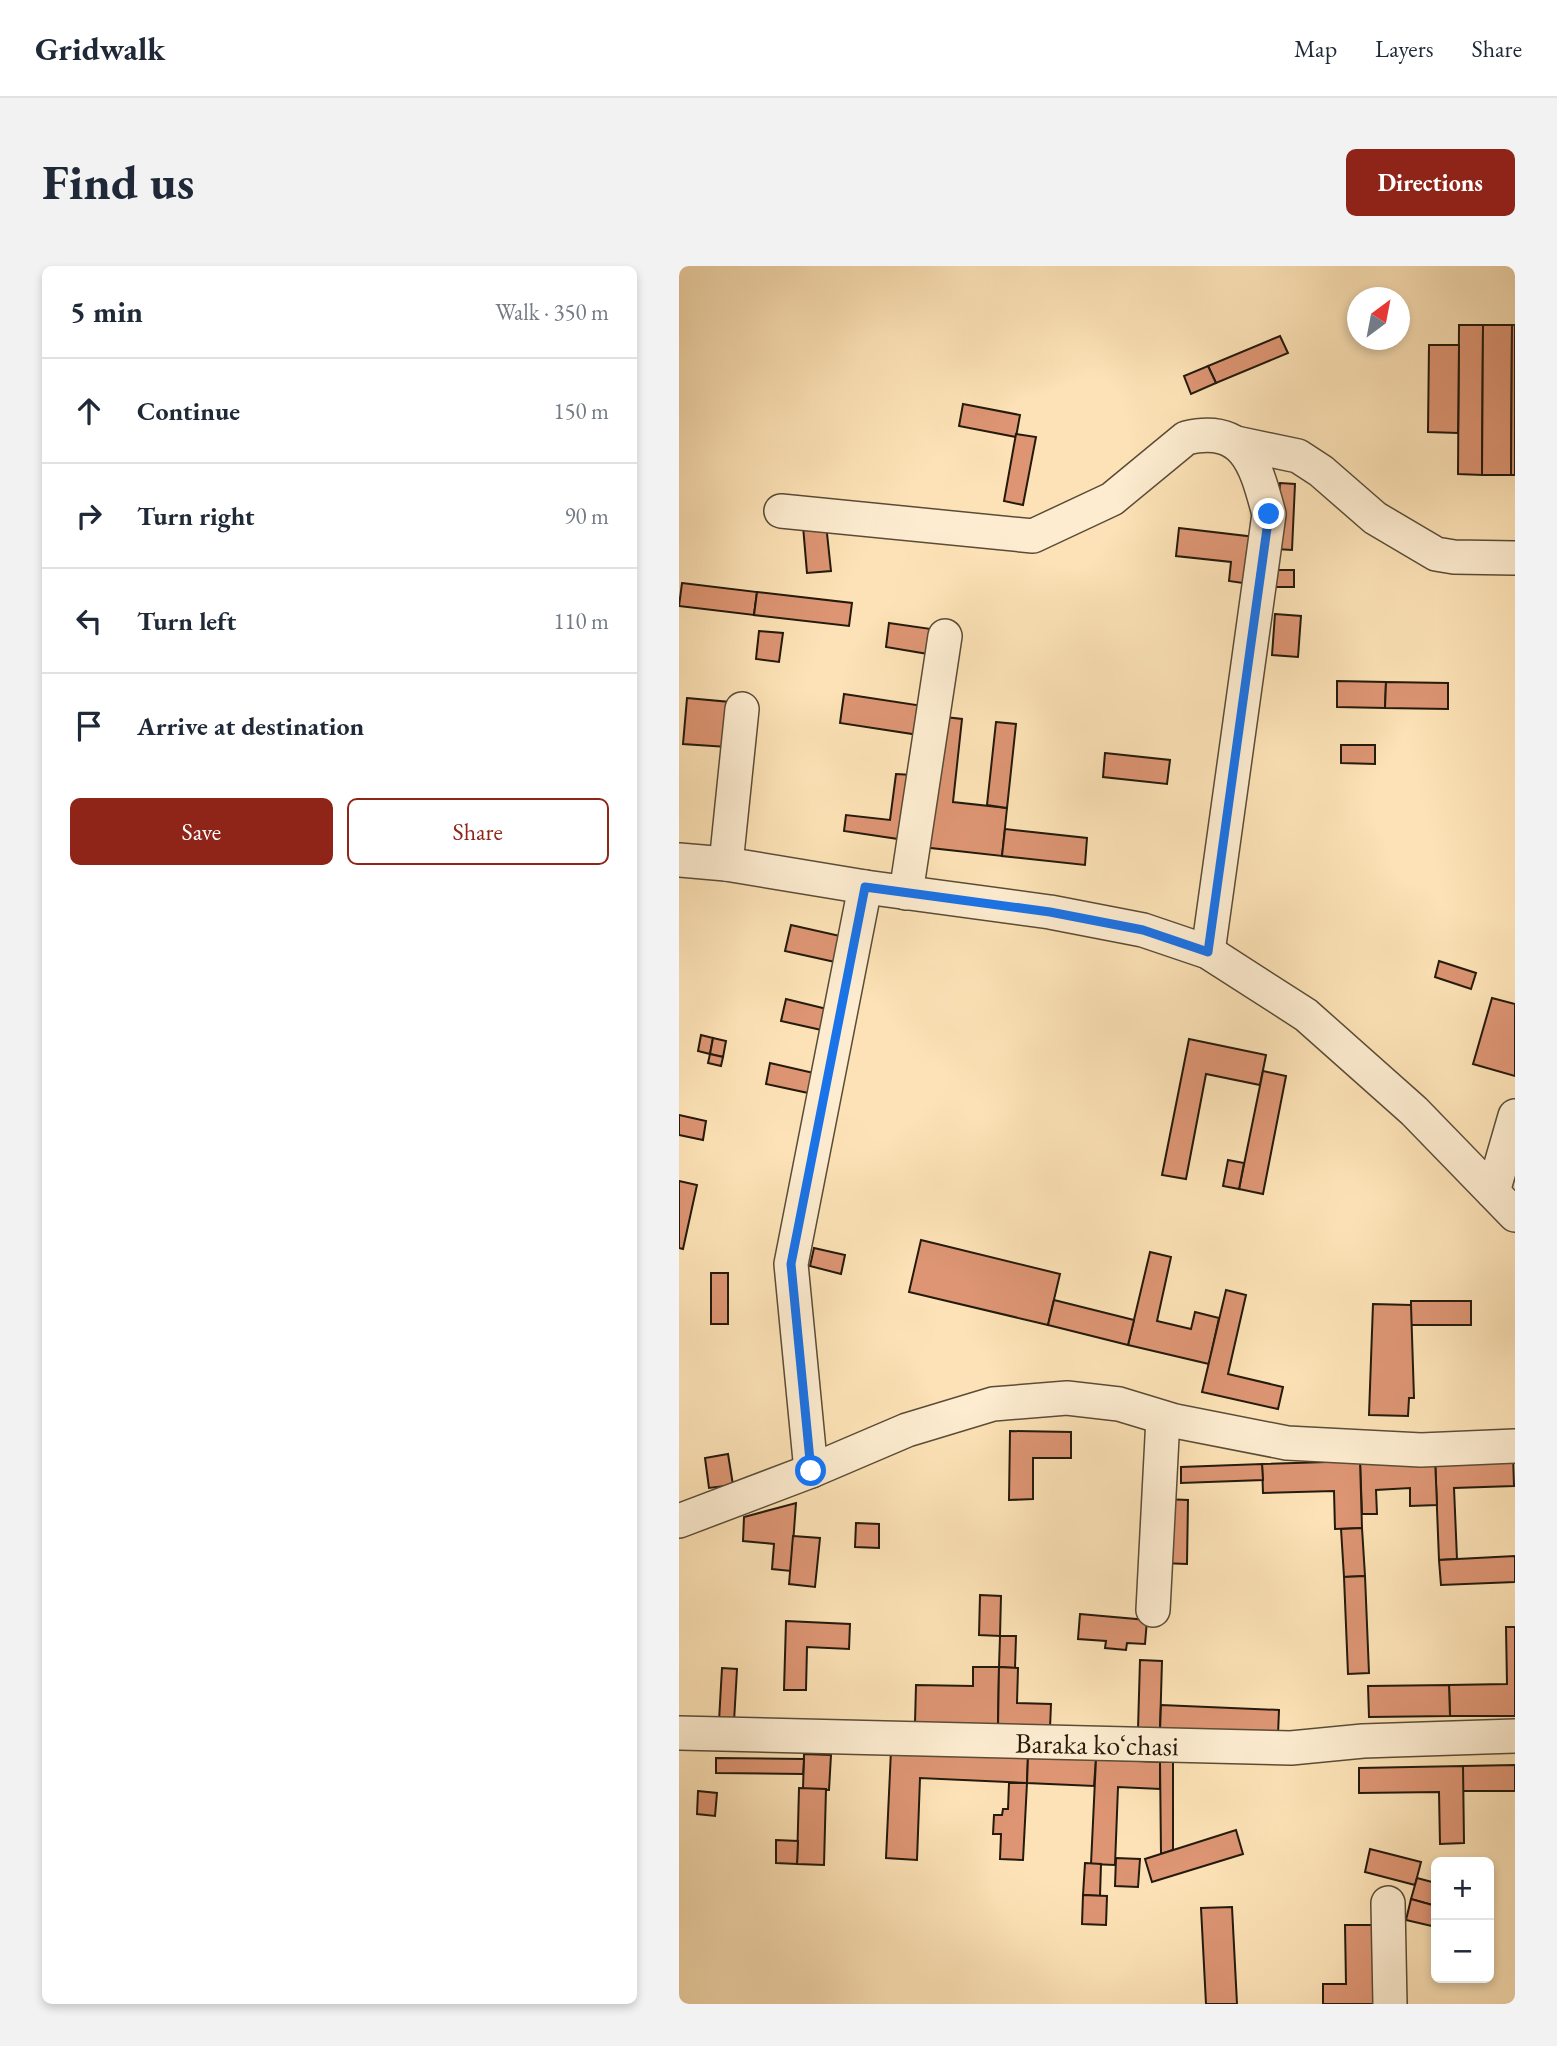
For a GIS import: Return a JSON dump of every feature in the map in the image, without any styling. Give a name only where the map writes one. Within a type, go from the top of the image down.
[{"type":"street","points":[[781,511],[1033,536],[1112,499],[1186,438],[1200,435],[1298,456],[1321,471],[1375,518],[1436,554],[1515,558]]},
{"type":"street","points":[[1208,952],[1269,514],[1259,476],[1249,456],[1236,443]]},
{"type":"street","points":[[906,893],[945,636]]},
{"type":"street","points":[[726,864],[742,709]]},
{"type":"street","points":[[679,860],[726,864],[865,887],[1050,912],[1143,930],[1208,952],[1306,1015],[1414,1111],[1504,1203]]},
{"type":"street","points":[[811,1471],[791,1264],[865,887]]},
{"type":"street","points":[[1504,1203],[1515,1116]]},
{"type":"street","points":[[679,1521],[811,1471],[907,1430],[993,1404],[1067,1398],[1119,1404],[1163,1418],[1287,1443],[1421,1450],[1515,1446]]},
{"type":"street","points":[[1153,1610],[1163,1418]]},
{"type":"street","name":"Baraka koʻchasi","points":[[679,1733],[1291,1748],[1363,1741],[1515,1736]]},
{"type":"street","points":[[1388,1903],[1390,2004]]},
{"type":"building","points":[[1459,325],[1483,325],[1482,475],[1458,474]]},
{"type":"building","points":[[1483,325],[1512,325],[1511,475],[1482,475]]},
{"type":"building","points":[[1512,325],[1515,325],[1515,475],[1511,475]]},
{"type":"building","points":[[1280,336],[1288,353],[1216,383],[1208,366]]},
{"type":"building","points":[[1429,345],[1459,345],[1458,433],[1428,432]]},
{"type":"building","points":[[1208,366],[1216,383],[1191,394],[1184,376]]},
{"type":"building","points":[[963,404],[1020,415],[1016,437],[959,426]]},
{"type":"building","points":[[1016,434],[1036,437],[1023,505],[1004,501]]},
{"type":"building","points":[[1280,483],[1295,484],[1292,550],[1276,549]]},
{"type":"building","points":[[826,524],[831,571],[807,573],[803,526]]},
{"type":"building","points":[[1179,528],[1255,537],[1250,584],[1229,581],[1231,562],[1176,556]]},
{"type":"building","points":[[1276,570],[1294,570],[1294,587],[1276,587]]},
{"type":"building","points":[[682,583],[757,592],[754,615],[679,606]]},
{"type":"building","points":[[757,592],[852,603],[849,626],[754,615]]},
{"type":"building","points":[[1275,614],[1301,616],[1298,657],[1272,655]]},
{"type":"building","points":[[889,623],[931,629],[928,654],[886,647]]},
{"type":"building","points":[[759,631],[783,633],[779,662],[756,659]]},
{"type":"building","points":[[1337,681],[1386,682],[1385,708],[1337,707]]},
{"type":"building","points":[[1386,682],[1448,683],[1448,709],[1385,708]]},
{"type":"building","points":[[844,694],[923,706],[919,735],[840,723]]},
{"type":"building","points":[[687,698],[730,702],[727,747],[683,744]]},
{"type":"building","points":[[936,716],[962,719],[953,802],[1007,808],[1002,856],[922,847]]},
{"type":"building","points":[[996,722],[1016,724],[1007,808],[987,805]]},
{"type":"building","points":[[1341,745],[1375,745],[1375,764],[1341,763]]},
{"type":"building","points":[[1105,753],[1170,760],[1167,784],[1103,777]]},
{"type":"building","points":[[896,774],[912,775],[905,840],[844,831],[846,815],[890,820]]},
{"type":"building","points":[[1005,829],[1087,838],[1085,865],[1002,856]]},
{"type":"building","points":[[791,925],[840,936],[835,962],[785,951]]},
{"type":"building","points":[[1439,961],[1476,973],[1471,989],[1435,977]]},
{"type":"building","points":[[1492,998],[1515,1004],[1515,1076],[1473,1064]]},
{"type":"building","points":[[786,999],[831,1010],[826,1031],[781,1021]]},
{"type":"building","points":[[701,1035],[713,1038],[710,1054],[698,1051]]},
{"type":"building","points":[[713,1038],[726,1041],[723,1057],[710,1054]]},
{"type":"building","points":[[1189,1039],[1266,1055],[1260,1085],[1206,1074],[1186,1179],[1162,1175]]},
{"type":"building","points":[[710,1054],[723,1057],[721,1066],[708,1063]]},
{"type":"building","points":[[770,1063],[818,1074],[813,1094],[766,1084]]},
{"type":"building","points":[[1263,1071],[1286,1076],[1263,1194],[1239,1189]]},
{"type":"building","points":[[679,1115],[706,1121],[703,1140],[679,1135]]},
{"type":"building","points":[[1228,1160],[1244,1163],[1239,1189],[1223,1186]]},
{"type":"building","points":[[679,1181],[697,1185],[683,1249],[679,1248]]},
{"type":"building","points":[[921,1240],[1060,1274],[1048,1325],[909,1292]]},
{"type":"building","points":[[814,1248],[845,1255],[841,1274],[810,1266]]},
{"type":"building","points":[[1150,1252],[1171,1257],[1157,1321],[1191,1329],[1195,1312],[1219,1318],[1209,1364],[1128,1345]]},
{"type":"building","points":[[711,1273],[728,1273],[728,1324],[711,1324]]},
{"type":"building","points":[[1226,1290],[1246,1295],[1228,1374],[1283,1387],[1278,1409],[1202,1392]]},
{"type":"building","points":[[1054,1300],[1134,1320],[1128,1345],[1048,1325]]},
{"type":"building","points":[[1411,1301],[1471,1301],[1471,1325],[1411,1325]]},
{"type":"building","points":[[1373,1304],[1411,1305],[1414,1398],[1409,1398],[1408,1416],[1369,1415]]},
{"type":"building","points":[[1010,1431],[1071,1432],[1071,1458],[1033,1458],[1033,1499],[1009,1500]]},
{"type":"building","points":[[728,1454],[733,1485],[709,1488],[705,1458]]},
{"type":"building","points":[[1513,1455],[1514,1486],[1454,1488],[1457,1559],[1439,1560],[1435,1458]]},
{"type":"building","points":[[1435,1458],[1437,1505],[1410,1506],[1410,1488],[1376,1490],[1377,1514],[1362,1514],[1360,1461]]},
{"type":"building","points":[[1360,1461],[1362,1528],[1335,1529],[1334,1491],[1263,1493],[1262,1464]]},
{"type":"building","points":[[1262,1464],[1263,1480],[1181,1483],[1181,1467]]},
{"type":"building","points":[[1163,1499],[1188,1500],[1187,1564],[1162,1563]]},
{"type":"building","points":[[796,1503],[791,1571],[772,1569],[774,1544],[743,1541],[744,1517]]},
{"type":"building","points":[[856,1523],[879,1524],[879,1548],[855,1547]]},
{"type":"building","points":[[1362,1528],[1365,1576],[1344,1577],[1341,1529]]},
{"type":"building","points":[[793,1536],[820,1538],[815,1587],[789,1584]]},
{"type":"building","points":[[1515,1556],[1515,1582],[1441,1585],[1439,1560]]},
{"type":"building","points":[[1365,1576],[1369,1673],[1348,1674],[1344,1577]]},
{"type":"building","points":[[980,1595],[1001,1596],[1000,1636],[979,1635]]},
{"type":"building","points":[[1080,1614],[1147,1620],[1145,1644],[1127,1643],[1126,1650],[1105,1648],[1106,1641],[1078,1639]]},
{"type":"building","points":[[786,1621],[850,1624],[849,1649],[807,1647],[806,1690],[784,1690]]},
{"type":"building","points":[[1506,1627],[1515,1627],[1515,1716],[1450,1716],[1449,1685],[1507,1684]]},
{"type":"building","points":[[1000,1636],[1016,1636],[1015,1668],[999,1667]]},
{"type":"building","points":[[1140,1660],[1162,1661],[1160,1730],[1138,1729]]},
{"type":"building","points":[[973,1667],[999,1667],[998,1726],[915,1723],[916,1685],[973,1686]]},
{"type":"building","points":[[999,1667],[1018,1668],[1017,1703],[1051,1704],[1050,1728],[998,1726]]},
{"type":"building","points":[[722,1668],[737,1669],[734,1722],[719,1721]]},
{"type":"building","points":[[1449,1685],[1450,1716],[1369,1717],[1368,1686]]},
{"type":"building","points":[[1161,1705],[1279,1710],[1278,1735],[1160,1730]]},
{"type":"building","points":[[891,1750],[1028,1756],[1027,1783],[920,1778],[917,1860],[886,1858]]},
{"type":"building","points":[[804,1754],[831,1755],[829,1790],[803,1789]]},
{"type":"building","points":[[1028,1756],[1096,1759],[1094,1786],[1027,1783]]},
{"type":"building","points":[[716,1758],[804,1759],[803,1774],[716,1773]]},
{"type":"building","points":[[1096,1759],[1160,1762],[1160,1789],[1118,1787],[1115,1865],[1091,1864]]},
{"type":"building","points":[[1160,1762],[1173,1762],[1173,1850],[1161,1854]]},
{"type":"building","points":[[1515,1765],[1515,1791],[1463,1791],[1463,1766]]},
{"type":"building","points":[[1463,1766],[1464,1843],[1440,1844],[1439,1792],[1359,1793],[1359,1768]]},
{"type":"building","points":[[1009,1783],[1027,1783],[1023,1860],[1000,1859],[1001,1834],[993,1834],[994,1815],[1002,1815],[1003,1809],[1008,1809]]},
{"type":"building","points":[[799,1788],[826,1789],[824,1865],[797,1864]]},
{"type":"building","points":[[698,1791],[717,1793],[715,1816],[697,1814]]},
{"type":"building","points":[[1236,1830],[1243,1854],[1152,1882],[1145,1859]]},
{"type":"building","points":[[776,1840],[798,1841],[797,1864],[776,1863]]},
{"type":"building","points":[[1370,1849],[1421,1862],[1415,1885],[1365,1872]]},
{"type":"building","points":[[1116,1858],[1140,1859],[1138,1887],[1115,1886]]},
{"type":"building","points":[[1085,1863],[1101,1864],[1100,1896],[1083,1895]]},
{"type":"building","points":[[1417,1878],[1431,1882],[1431,1905],[1411,1899]]},
{"type":"building","points":[[1083,1895],[1107,1896],[1106,1925],[1082,1924]]},
{"type":"building","points":[[1411,1899],[1431,1905],[1431,1926],[1406,1920]]},
{"type":"building","points":[[1232,1907],[1237,2004],[1206,2004],[1201,1908]]},
{"type":"building","points":[[1345,1925],[1374,1925],[1374,2004],[1323,2004],[1323,1984],[1346,1984]]},
{"type":"route","points":[[811,1471],[791,1264],[865,887],[1050,912],[1143,930],[1208,952],[1269,514]]}]
